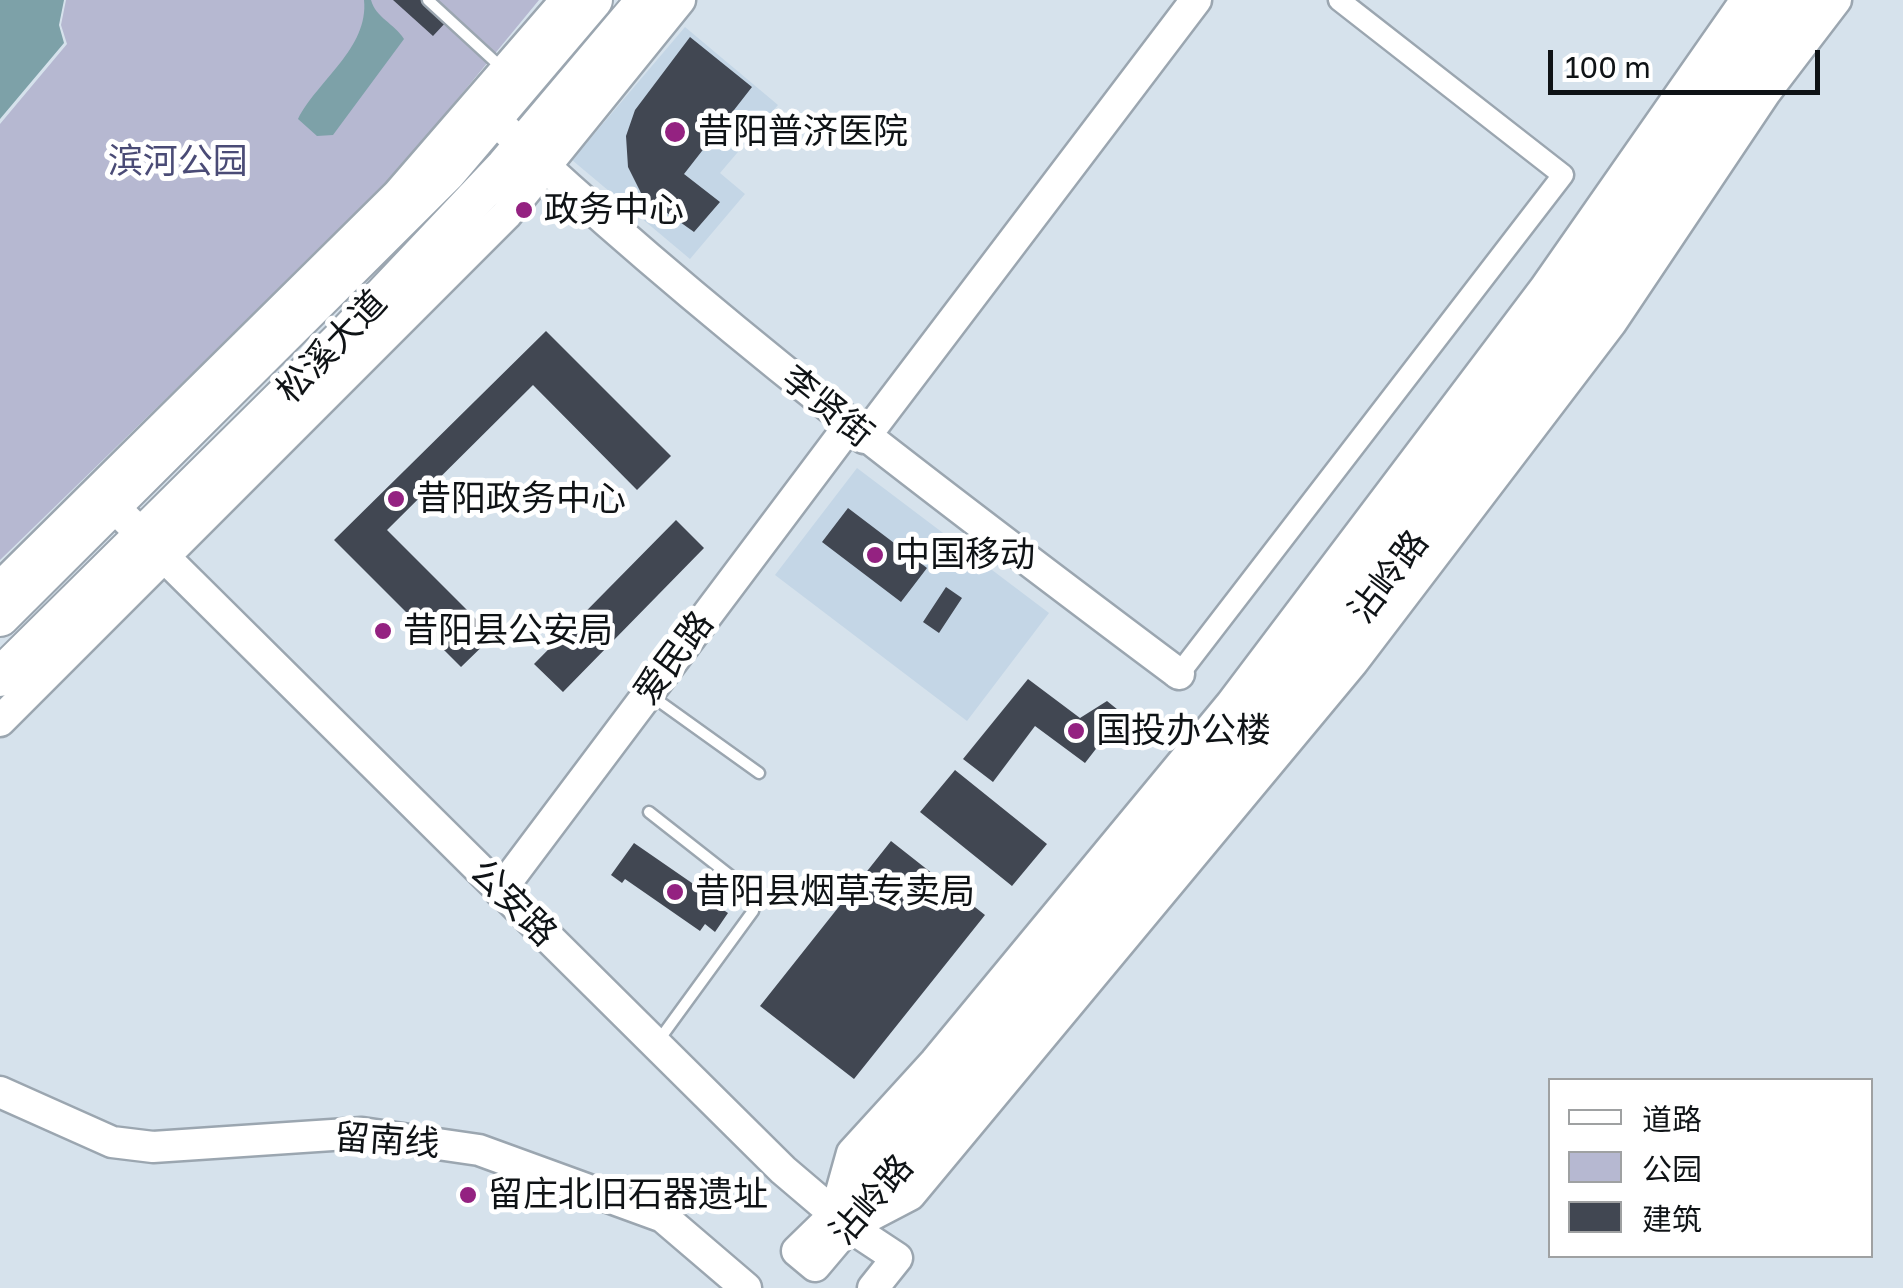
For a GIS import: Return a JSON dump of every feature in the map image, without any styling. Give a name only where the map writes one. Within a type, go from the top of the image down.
[{"type":"highway","name":"松溪大道","points":[[0,616],[447,172],[594,0]]},
{"type":"highway","name":"松溪大道","points":[[0,677],[153,548],[346,335],[534,158],[646,0]]},
{"type":"street","points":[[0,586],[397,196],[566,0]]},
{"type":"street","points":[[534,158],[680,0]]},
{"type":"street","name":"爱民路","points":[[500,891],[648,694],[1196,0]]},
{"type":"street","points":[[1179,674],[1563,175],[1339,0]]},
{"type":"street","points":[[1746,0],[1534,304],[1231,704],[936,1062],[852,1153],[842,1220],[910,1195],[1353,662],[1611,323],[1765,92],[1836,0]]},
{"type":"street","name":"沾岭路","points":[[842,1220],[1260,709],[1551,326],[1778,0]]},
{"type":"street","name":"沾岭路","points":[[842,1220],[1334,650],[1527,394],[1804,0]]},
{"type":"street","name":"李贤街","points":[[494,119],[534,158],[856,432],[1179,674]]},
{"type":"street","name":"公安路","points":[[114,506],[783,1170],[842,1220],[897,1258],[872,1288]]},
{"type":"street","points":[[0,721],[153,548]]},
{"type":"street","name":"留南线","points":[[0,1092],[112,1142],[153,1147],[362,1134],[479,1150],[663,1217],[746,1288]]},
{"type":"lane","points":[[428,0],[506,72]]},
{"type":"lane","points":[[648,694],[758,773]]},
{"type":"lane","points":[[648,812],[756,896],[753,911],[656,1045]]},
{"type":"shaded area","points":[[0,0],[64,0],[59,25],[64,43],[0,119]]},
{"type":"shaded area","points":[[364,0],[371,0],[404,39],[333,135],[317,136],[298,119],[350,49],[363,17]]},
{"type":"shaded area","name":"昔阳普济医院","points":[[685,27],[778,105],[720,173],[745,194],[690,259],[572,160]]},
{"type":"shaded area","points":[[857,468],[1049,613],[967,721],[775,575]]},
{"type":"green space","name":"滨河公园","points":[[66,0],[539,0],[390,181],[0,560],[0,124],[67,44],[61,25]]},
{"type":"building","points":[[393,0],[424,0],[447,21],[433,36]]},
{"type":"building","points":[[690,37],[752,87],[684,174],[720,202],[694,232],[642,195],[628,167],[626,136],[635,110]]},
{"type":"building","name":"昔阳政务中心","points":[[546,331],[671,456],[637,490],[533,385],[387,530],[493,636],[461,667],[334,540]]},
{"type":"building","name":"中国移动","points":[[848,508],[927,568],[901,602],[822,542]]},
{"type":"building","points":[[676,520],[704,548],[563,692],[534,664]]},
{"type":"building","points":[[946,587],[962,598],[939,633],[923,622]]},
{"type":"building","name":"国投办公楼","points":[[1028,679],[1080,718],[1107,701],[1123,714],[1085,763],[1035,726],[993,782],[963,759]]},
{"type":"building","points":[[955,770],[1047,844],[1012,886],[920,812]]},
{"type":"building","points":[[891,841],[985,915],[854,1079],[760,1006]]},
{"type":"building","name":"昔阳县烟草专卖局","points":[[634,843],[718,901],[716,905],[728,913],[715,932],[705,924],[700,931],[625,879],[622,883],[611,875]]},
{"type":"place","name":"昔阳普济医院","points":[[675,132]]},
{"type":"place","name":"政务中心","points":[[524,210]]},
{"type":"place","name":"昔阳政务中心","points":[[396,499]]},
{"type":"place","name":"中国移动","points":[[875,555]]},
{"type":"place","name":"昔阳县公安局","points":[[383,631]]},
{"type":"place","name":"国投办公楼","points":[[1076,731]]},
{"type":"place","name":"昔阳县烟草专卖局","points":[[675,892]]},
{"type":"place","name":"留庄北旧石器遗址","points":[[468,1195]]}]
